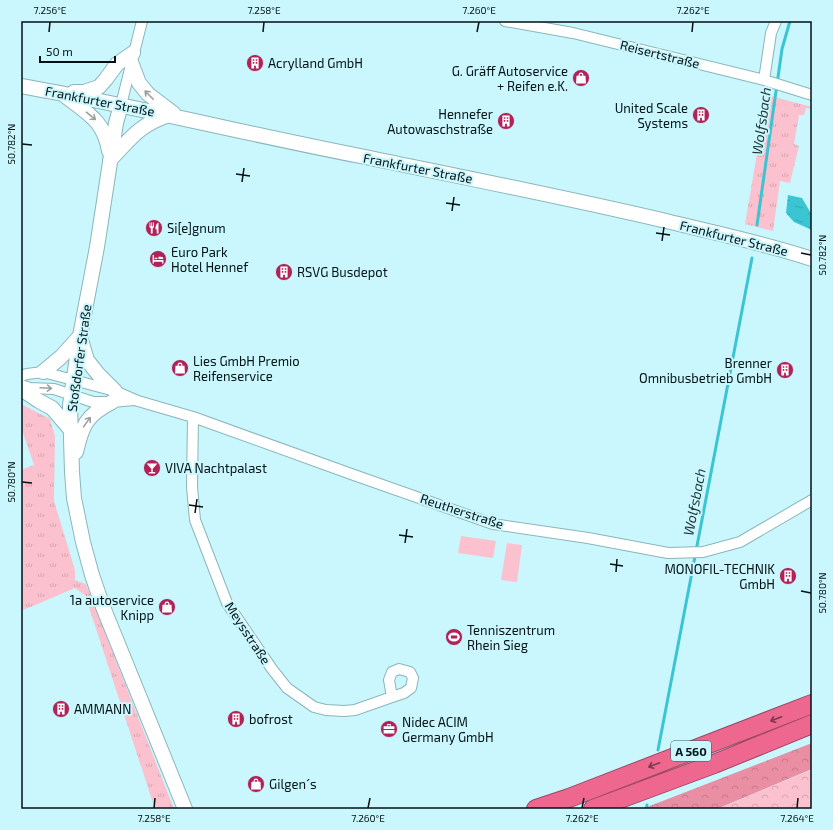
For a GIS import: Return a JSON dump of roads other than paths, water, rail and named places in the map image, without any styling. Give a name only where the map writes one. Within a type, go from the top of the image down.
[{"type":"highway","name":"A 560","points":[[536,809],[569,798],[812,704]]},
{"type":"highway","name":"A 560","points":[[593,809],[714,764],[812,724]]},
{"type":"main road","points":[[60,93],[84,92],[99,87],[117,64],[132,57],[139,83],[148,94],[174,116]]},
{"type":"main road","name":"Frankfurter Straße","points":[[21,86],[121,105],[357,156],[476,179],[622,211],[783,249],[812,258]]},
{"type":"main road","points":[[60,93],[95,119],[107,139],[110,160]]},
{"type":"main road","name":"Stoßdorfer Straße","points":[[121,105],[116,123],[97,247],[73,380],[70,405],[72,472],[77,516],[92,574],[106,614],[185,809]]},
{"type":"main road","points":[[110,160],[139,130],[156,119],[174,116]]},
{"type":"main road","points":[[43,372],[61,357],[80,336]]},
{"type":"main road","points":[[72,472],[81,431],[88,419],[113,397],[98,374],[86,360],[80,336]]},
{"type":"main road","points":[[21,389],[52,408],[70,429]]},
{"type":"street","points":[[121,105],[142,21]]},
{"type":"street","name":"Reisertstraße","points":[[505,21],[573,33],[768,81],[812,96]]},
{"type":"street","points":[[768,81],[771,33],[776,21]]},
{"type":"street","points":[[21,376],[43,372]]},
{"type":"street","name":"Reutherstraße","points":[[43,372],[73,380],[113,397],[138,401],[193,417],[354,476],[493,524],[588,538],[668,553],[703,552],[740,542],[812,500]]},
{"type":"street","name":"Reutherstraße","points":[[21,385],[30,388],[54,389],[93,402],[113,397]]},
{"type":"street","name":"Meysstraße","points":[[193,417],[192,487],[196,520],[227,602],[272,669],[287,688],[314,707],[326,710],[355,710],[392,697]]},
{"type":"water","points":[[788,195],[802,198],[812,215],[812,230],[794,222],[786,213]]},
{"type":"waterway","name":"Wolfsbach","points":[[757,225],[782,49],[790,21]]},
{"type":"waterway","name":"Wolfsbach","points":[[658,750],[752,258]]},
{"type":"waterway","name":"Wolfsbach","points":[[646,809],[647,805]]},
{"type":"place","name":"Acrylland GmbH","points":[[255,63]]},
{"type":"place","name":"G. Gräff Autoservice + Reifen e.K.","points":[[581,78]]},
{"type":"place","name":"United Scale Systems","points":[[701,115]]},
{"type":"place","name":"Hennefer Autowaschstraße","points":[[506,121]]},
{"type":"place","name":"Si[e]gnum","points":[[154,228]]},
{"type":"place","name":"Euro Park Hotel Hennef","points":[[158,259]]},
{"type":"place","name":"RSVG Busdepot","points":[[284,272]]},
{"type":"place","name":"Lies GmbH Premio Reifenservice","points":[[180,368]]},
{"type":"place","name":"Brenner Omnibusbetrieb GmbH","points":[[785,370]]},
{"type":"place","name":"VIVA Nachtpalast","points":[[152,468]]},
{"type":"place","name":"MONOFIL-TECHNIK GmbH","points":[[788,576]]},
{"type":"place","name":"1a autoservice Knipp","points":[[167,607]]},
{"type":"place","name":"Tenniszentrum Rhein Sieg","points":[[454,637]]},
{"type":"place","name":"AMMANN","points":[[61,709]]},
{"type":"place","name":"bofrost","points":[[236,719]]},
{"type":"place","name":"Nidec ACIM Germany GmbH","points":[[389,729]]},
{"type":"place","name":"Gilgen´s","points":[[256,784]]}]
